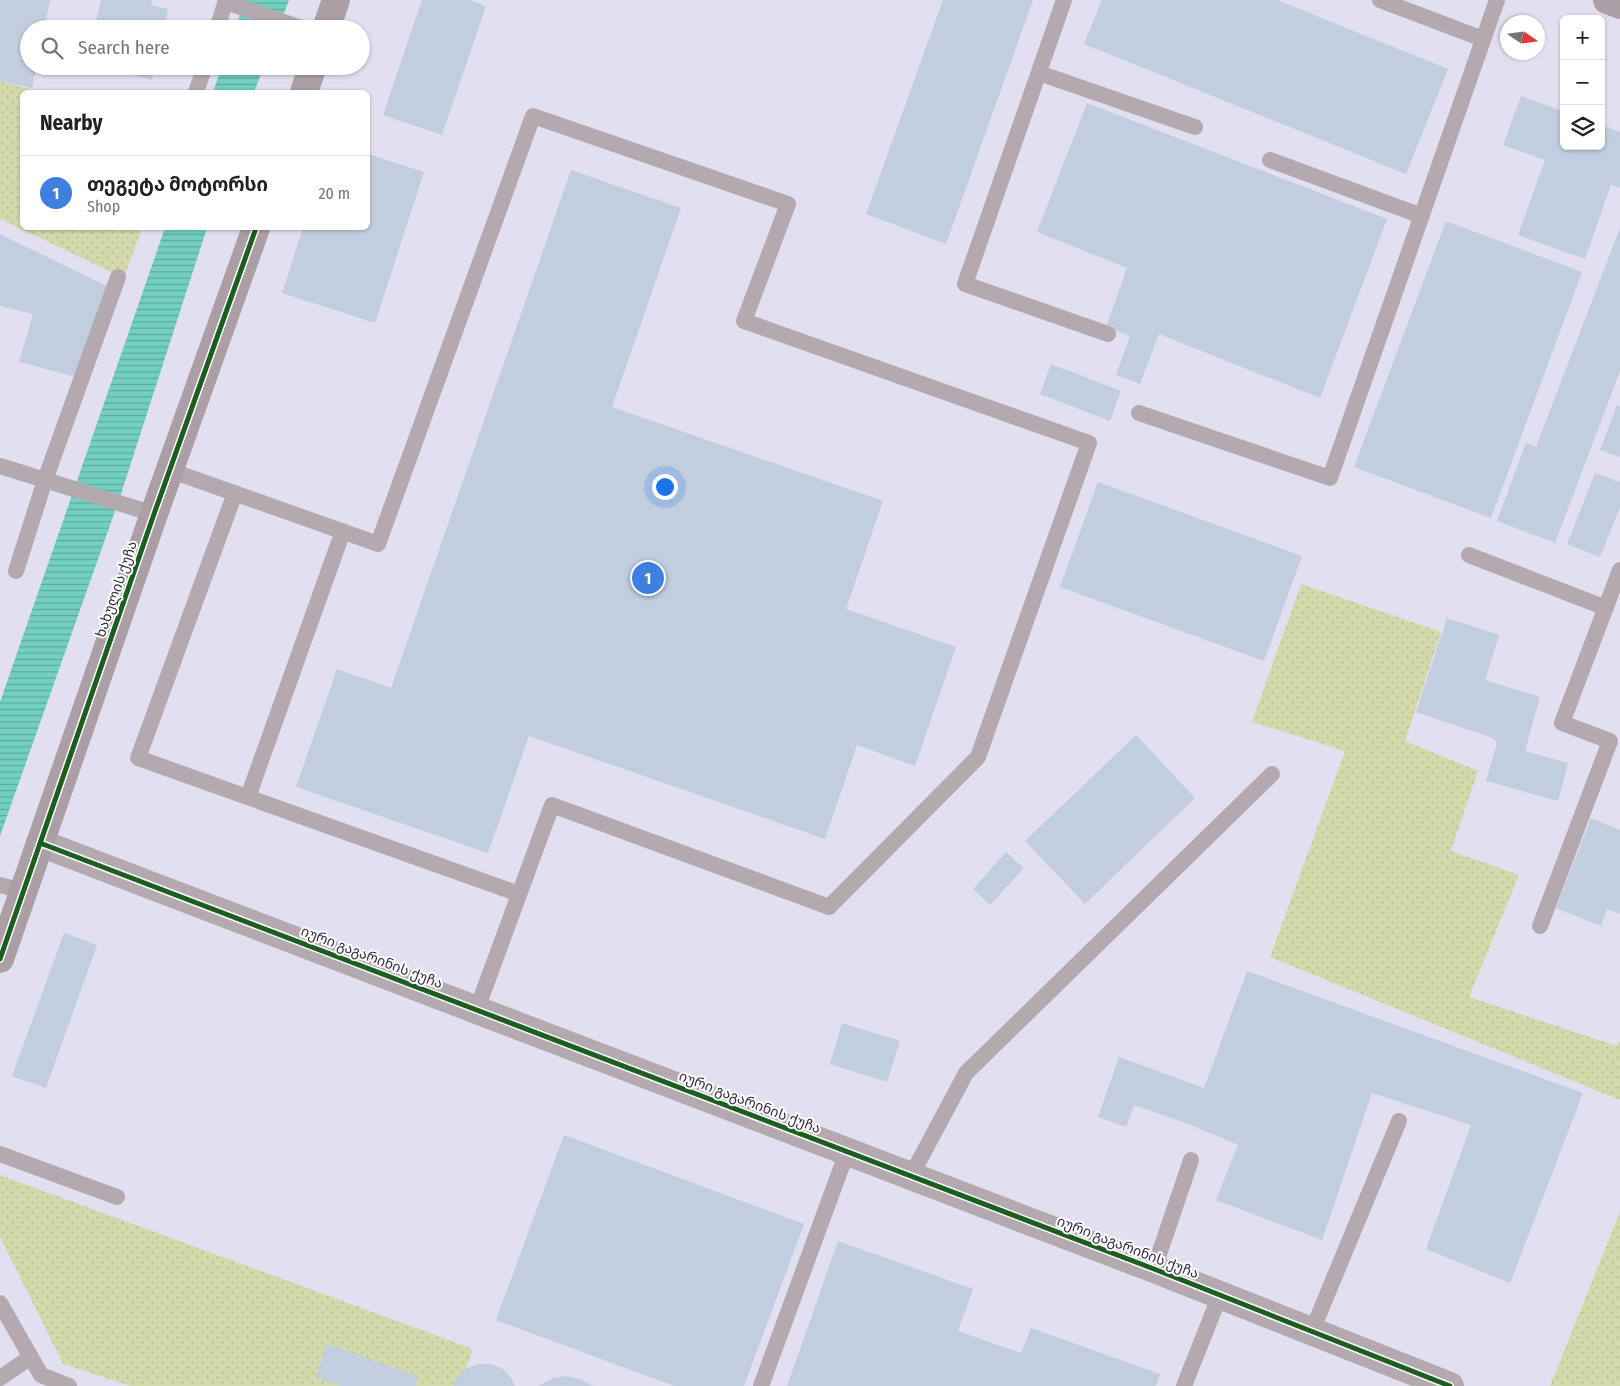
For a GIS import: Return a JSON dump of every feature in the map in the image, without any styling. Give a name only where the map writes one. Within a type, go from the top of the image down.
[{"type":"street","points":[[329,20],[336,0]]},
{"type":"street","points":[[1606,0],[1620,5]]},
{"type":"street","points":[[305,90],[310,75]]},
{"type":"street","name":"ხახულის ქუჩა","points":[[0,959],[12,888],[40,843],[169,470],[255,230]]},
{"type":"street","name":"იური გაგარინის ქუჩა","points":[[40,843],[1154,1269],[1450,1386]]},
{"type":"lane","points":[[1064,0],[965,284],[1108,334]]},
{"type":"lane","points":[[1380,0],[1483,39]]},
{"type":"lane","points":[[1139,413],[1330,478],[1497,0]]},
{"type":"lane","points":[[221,20],[229,3],[280,20]]},
{"type":"lane","points":[[1038,73],[1195,127]]},
{"type":"lane","points":[[197,90],[202,75]]},
{"type":"lane","points":[[169,470],[378,544],[533,116],[788,204],[744,321],[1089,443],[978,757],[829,907],[552,805],[477,1009]]},
{"type":"lane","points":[[1270,160],[1422,216]]},
{"type":"lane","points":[[16,571],[45,480],[118,276]]},
{"type":"lane","points":[[0,466],[154,514]]},
{"type":"lane","points":[[235,493],[138,758],[519,894]]},
{"type":"lane","points":[[248,797],[343,531]]},
{"type":"lane","points":[[1469,555],[1606,608]]},
{"type":"lane","points":[[1540,926],[1610,741],[1562,722],[1620,570]]},
{"type":"lane","points":[[911,1176],[966,1073],[1272,774]]},
{"type":"lane","points":[[1312,1331],[1399,1121]]},
{"type":"lane","points":[[761,1386],[847,1152]]},
{"type":"lane","points":[[0,1154],[117,1197]]},
{"type":"lane","points":[[1154,1269],[1191,1160]]},
{"type":"lane","points":[[1184,1386],[1220,1295]]},
{"type":"lane","points":[[0,1303],[42,1375],[69,1386]]},
{"type":"lane","points":[[0,1378],[31,1357]]},
{"type":"shaded area","points":[[245,0],[289,0],[281,20],[238,20]]},
{"type":"shaded area","points":[[219,75],[261,75],[255,90],[214,90]]},
{"type":"shaded area","points":[[0,81],[33,90],[20,90],[20,229],[0,219]]},
{"type":"shaded area","points":[[23,230],[141,230],[124,278]]},
{"type":"shaded area","points":[[164,230],[206,230],[120,497],[0,836],[0,702]]},
{"type":"shaded area","points":[[1301,584],[1441,632],[1405,741],[1478,771],[1451,851],[1519,875],[1469,997],[1617,1046],[1620,1040],[1620,1100],[1270,957],[1345,751],[1252,722]]},
{"type":"shaded area","points":[[0,1175],[473,1349],[459,1386],[131,1386],[63,1364],[0,1237]]},
{"type":"shaded area","points":[[1620,1212],[1620,1386],[1550,1386]]},
{"type":"building","points":[[0,0],[50,0],[46,20],[20,20],[20,75],[35,75],[32,88],[0,81]]},
{"type":"building","points":[[101,0],[152,0],[151,5],[168,9],[166,20],[96,20]]},
{"type":"building","points":[[422,0],[469,0],[486,6],[442,135],[383,115]]},
{"type":"building","points":[[943,0],[1033,0],[946,244],[866,214]]},
{"type":"building","points":[[1102,0],[1277,0],[1448,69],[1406,174],[1084,44]]},
{"type":"building","points":[[132,75],[153,75],[152,80]]},
{"type":"building","points":[[1521,96],[1560,111],[1560,150],[1605,150],[1605,126],[1620,132],[1620,188],[1611,185],[1585,259],[1518,235],[1545,160],[1503,145]]},
{"type":"building","points":[[1087,103],[1387,219],[1320,398],[1159,334],[1140,384],[1116,375],[1130,336],[1106,327],[1127,268],[1037,232]]},
{"type":"building","points":[[370,155],[424,172],[375,323],[282,293],[302,230],[370,230]]},
{"type":"building","points":[[571,170],[681,208],[612,407],[883,501],[846,609],[956,647],[915,766],[857,745],[825,839],[529,736],[488,853],[296,787],[337,669],[391,688]]},
{"type":"building","points":[[1446,221],[1582,272],[1491,518],[1354,467]]},
{"type":"building","points":[[1620,228],[1620,371],[1555,543],[1497,521],[1526,443],[1536,447]]},
{"type":"building","points":[[0,234],[107,286],[80,378],[19,362],[33,314],[0,306]]},
{"type":"building","points":[[1051,364],[1121,391],[1110,421],[1040,394]]},
{"type":"building","points":[[1617,405],[1620,407],[1620,457],[1600,450]]},
{"type":"building","points":[[1595,473],[1620,482],[1620,507],[1600,557],[1567,544]]},
{"type":"building","points":[[1098,482],[1302,556],[1264,661],[1060,587]]},
{"type":"building","points":[[1447,618],[1499,635],[1485,680],[1540,697],[1525,751],[1568,763],[1558,801],[1486,781],[1497,743],[1493,738],[1416,712]]},
{"type":"building","points":[[1136,735],[1195,798],[1085,904],[1025,841]]},
{"type":"building","points":[[1591,818],[1620,830],[1620,914],[1607,909],[1601,926],[1556,908]]},
{"type":"building","points":[[1006,852],[1024,868],[990,905],[973,889]]},
{"type":"building","points":[[64,933],[97,945],[46,1088],[12,1076]]},
{"type":"building","points":[[1247,971],[1583,1093],[1510,1283],[1426,1249],[1471,1125],[1372,1093],[1322,1240],[1216,1200],[1238,1145],[1191,1125],[1134,1105],[1126,1127],[1098,1117],[1119,1057],[1204,1088]]},
{"type":"building","points":[[842,1023],[900,1041],[887,1082],[830,1064]]},
{"type":"building","points":[[564,1135],[804,1224],[744,1386],[674,1386],[496,1320]]},
{"type":"building","points":[[838,1241],[973,1289],[958,1331],[1021,1353],[1031,1328],[1160,1374],[1156,1386],[787,1386]]},
{"type":"building","points":[[327,1344],[418,1376],[415,1386],[342,1386],[316,1377]]},
{"type":"building","points":[[479,1364],[491,1364],[503,1369],[512,1379],[515,1386],[453,1386],[457,1377],[467,1368]]},
{"type":"building","points":[[566,1376],[580,1379],[593,1386],[538,1386],[553,1378]]},
{"type":"cycle path","points":[[0,959],[154,514],[255,230]]},
{"type":"cycle path","points":[[40,843],[1154,1269],[1450,1386]]},
{"type":"place","name":"თეგეტა მოტორსი","points":[[648,578]]}]
